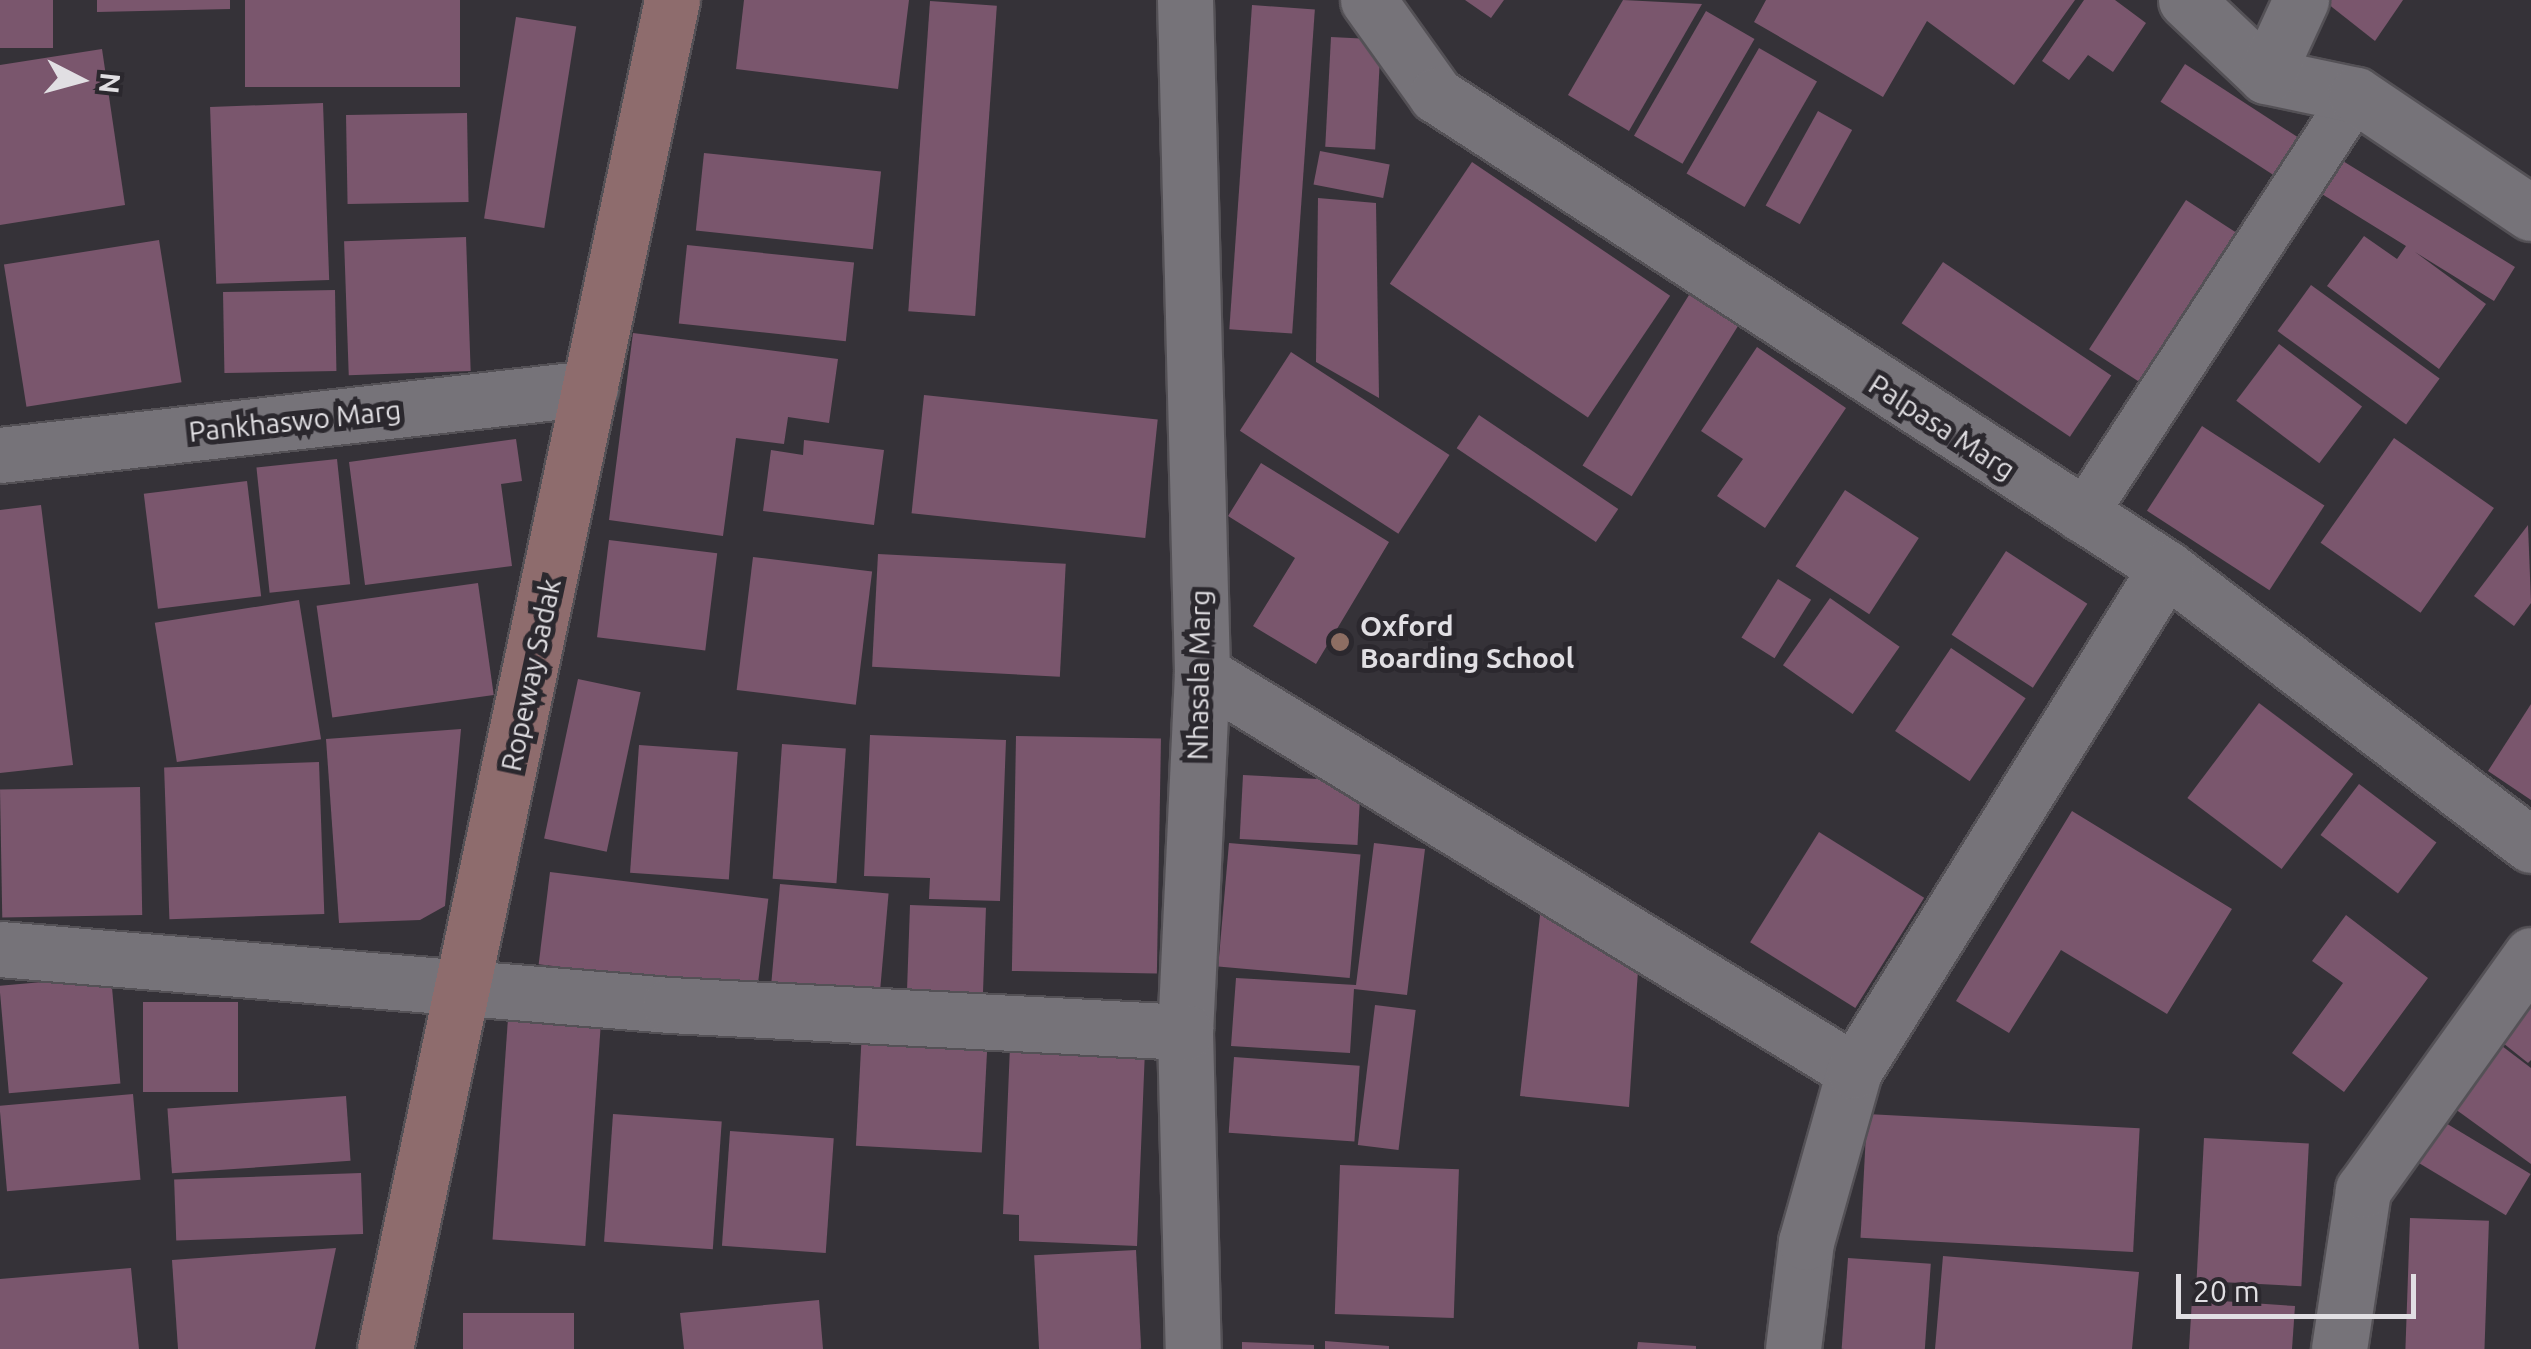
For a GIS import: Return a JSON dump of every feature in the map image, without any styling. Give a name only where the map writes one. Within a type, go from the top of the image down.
[{"type":"main road","name":"Ropeway Sadak","points":[[384,1349],[467,984],[672,0]]},
{"type":"street","name":"Nhasala Marg","points":[[1185,0],[1202,673],[1185,1032],[1192,1349]]},
{"type":"street","name":"Palpasa Marg","points":[[1368,0],[1436,95],[2081,518],[2166,568],[2531,845]]},
{"type":"street","points":[[2186,0],[2266,76],[2356,95],[2531,213]]},
{"type":"street","points":[[2266,76],[2301,0]]},
{"type":"street","name":"Pankhaswo Marg","points":[[0,455],[590,388]]},
{"type":"street","points":[[1793,1349],[1806,1242],[1854,1071],[2166,568]]},
{"type":"street","points":[[1202,673],[1854,1071]]},
{"type":"street","points":[[0,949],[467,984],[688,1006],[1185,1032]]},
{"type":"street","points":[[2338,1349],[2363,1190],[2531,955]]},
{"type":"lane","points":[[2081,518],[2356,95]]},
{"type":"building","points":[[0,0],[53,0],[53,48],[0,48]]},
{"type":"building","points":[[97,0],[230,0],[230,9],[97,12]]},
{"type":"building","points":[[245,0],[460,0],[460,87],[245,87]]},
{"type":"building","points":[[744,0],[909,0],[898,89],[736,69]]},
{"type":"building","points":[[1465,0],[1504,0],[1491,18]]},
{"type":"building","points":[[1623,0],[1702,4],[1629,131],[1568,95]]},
{"type":"building","points":[[1766,0],[2075,0],[2014,85],[1927,21],[1883,97],[1754,22]]},
{"type":"building","points":[[2084,0],[2115,0],[2146,23],[2113,72],[2088,55],[2069,80],[2042,61]]},
{"type":"building","points":[[2323,0],[2403,0],[2375,41]]},
{"type":"building","points":[[930,1],[997,6],[975,316],[908,311]]},
{"type":"building","points":[[1252,5],[1315,9],[1292,334],[1229,329]]},
{"type":"building","points":[[1706,11],[1754,39],[1682,164],[1634,136]]},
{"type":"building","points":[[516,17],[576,27],[544,228],[484,218]]},
{"type":"building","points":[[1331,37],[1381,40],[1375,149],[1325,147]]},
{"type":"building","points":[[1759,48],[1817,82],[1745,207],[1686,174]]},
{"type":"building","points":[[102,49],[125,205],[0,225],[0,65]]},
{"type":"building","points":[[2185,64],[2299,138],[2275,176],[2160,102]]},
{"type":"building","points":[[323,103],[329,280],[216,284],[210,107]]},
{"type":"building","points":[[1818,111],[1852,130],[1800,224],[1766,205]]},
{"type":"building","points":[[467,113],[469,202],[348,204],[346,115]]},
{"type":"building","points":[[1320,151],[1390,165],[1383,198],[1314,184]]},
{"type":"building","points":[[704,153],[881,172],[873,249],[696,231]]},
{"type":"building","points":[[2338,158],[2515,267],[2494,301],[2415,252],[2486,304],[2439,369],[2327,286],[2364,236],[2397,259],[2406,246],[2317,191]]},
{"type":"building","points":[[1472,162],[1670,296],[1588,418],[1390,284]]},
{"type":"building","points":[[1318,198],[1376,203],[1379,398],[1316,362]]},
{"type":"building","points":[[2186,200],[2242,236],[2145,386],[2089,349]]},
{"type":"building","points":[[466,237],[471,371],[349,375],[344,241]]},
{"type":"building","points":[[159,240],[182,382],[26,407],[4,265]]},
{"type":"building","points":[[687,245],[854,263],[846,341],[679,324]]},
{"type":"building","points":[[1943,262],[2111,376],[2070,437],[1902,323]]},
{"type":"building","points":[[2311,285],[2440,378],[2406,425],[2277,331]]},
{"type":"building","points":[[335,290],[336,371],[224,373],[223,292]]},
{"type":"building","points":[[1689,295],[1738,326],[1632,496],[1582,465]]},
{"type":"building","points":[[633,333],[838,359],[829,423],[788,417],[784,444],[736,438],[723,536],[609,520]]},
{"type":"building","points":[[2279,344],[2362,407],[2319,463],[2236,401]]},
{"type":"building","points":[[1757,347],[1846,408],[1765,528],[1717,496],[1743,459],[1701,431]]},
{"type":"building","points":[[1291,352],[1450,455],[1398,534],[1240,431]]},
{"type":"building","points":[[924,395],[1158,420],[1145,538],[912,513]]},
{"type":"building","points":[[1479,415],[1618,509],[1596,542],[1457,448]]},
{"type":"building","points":[[2202,426],[2324,506],[2269,590],[2147,511]]},
{"type":"building","points":[[2394,438],[2494,508],[2421,613],[2321,543]]},
{"type":"building","points":[[516,439],[522,481],[501,484],[512,566],[365,585],[349,462]]},
{"type":"building","points":[[804,440],[884,450],[874,525],[763,511],[771,450],[803,455]]},
{"type":"building","points":[[337,459],[350,584],[270,593],[256,467]]},
{"type":"building","points":[[1261,463],[1389,542],[1316,664],[1253,626],[1295,558],[1228,516]]},
{"type":"building","points":[[247,481],[261,596],[158,609],[144,494]]},
{"type":"building","points":[[1845,490],[1919,538],[1869,614],[1795,566]]},
{"type":"building","points":[[41,505],[73,765],[0,773],[0,510]]},
{"type":"building","points":[[2528,525],[2531,603],[2514,626],[2474,596]]},
{"type":"building","points":[[609,540],[717,553],[705,651],[597,637]]},
{"type":"building","points":[[2006,551],[2087,604],[2033,688],[1952,635]]},
{"type":"building","points":[[878,554],[1066,564],[1060,677],[872,667]]},
{"type":"building","points":[[753,557],[872,572],[856,705],[737,690]]},
{"type":"building","points":[[1778,579],[1811,600],[1775,658],[1741,638]]},
{"type":"building","points":[[478,583],[494,695],[332,718],[317,606]]},
{"type":"building","points":[[1830,598],[1900,647],[1853,714],[1783,665]]},
{"type":"building","points":[[299,600],[321,739],[177,762],[155,623]]},
{"type":"building","points":[[1951,648],[2026,698],[1970,781],[1895,731]]},
{"type":"building","points":[[578,679],[641,692],[607,852],[544,838]]},
{"type":"building","points":[[2259,703],[2353,774],[2282,869],[2187,798]]},
{"type":"building","points":[[2531,704],[2531,800],[2488,771]]},
{"type":"building","points":[[461,729],[445,906],[420,920],[339,923],[326,739]]},
{"type":"building","points":[[870,735],[1006,740],[1000,901],[929,899],[930,878],[864,876]]},
{"type":"building","points":[[1016,736],[1161,739],[1157,973],[1012,971]]},
{"type":"building","points":[[782,744],[846,748],[836,883],[773,879]]},
{"type":"building","points":[[639,745],[738,752],[729,880],[630,873]]},
{"type":"building","points":[[319,762],[324,914],[169,919],[164,767]]},
{"type":"building","points":[[1243,775],[1361,781],[1357,845],[1240,839]]},
{"type":"building","points":[[2359,784],[2436,842],[2398,893],[2320,835]]},
{"type":"building","points":[[140,787],[142,915],[2,917],[0,789]]},
{"type":"building","points":[[2072,811],[2232,909],[2167,1014],[2061,950],[2009,1033],[1956,1001]]},
{"type":"building","points":[[1819,832],[1924,898],[1855,1008],[1750,942]]},
{"type":"building","points":[[1229,843],[1360,855],[1350,978],[1218,967]]},
{"type":"building","points":[[1374,843],[1425,849],[1407,995],[1354,989],[1350,1053],[1231,1046],[1236,978],[1356,985]]},
{"type":"building","points":[[550,872],[768,899],[757,991],[539,964]]},
{"type":"building","points":[[780,884],[889,893],[880,993],[771,984]]},
{"type":"building","points":[[1542,897],[1639,955],[1629,1107],[1520,1096]]},
{"type":"building","points":[[910,905],[986,908],[983,993],[907,990]]},
{"type":"building","points":[[2346,915],[2428,978],[2344,1092],[2292,1053],[2343,983],[2312,961]]},
{"type":"building","points":[[111,976],[120,1084],[9,1093],[0,986]]},
{"type":"building","points":[[2531,1000],[2531,1060],[2528,1063],[2498,1039]]},
{"type":"building","points":[[143,1002],[238,1002],[238,1092],[143,1092]]},
{"type":"building","points":[[509,1004],[602,1010],[585,1246],[493,1239]]},
{"type":"building","points":[[1375,1005],[1416,1010],[1399,1150],[1358,1145]]},
{"type":"building","points":[[862,1030],[988,1037],[982,1152],[856,1146]]},
{"type":"building","points":[[2498,1043],[2531,1068],[2531,1164],[2451,1106]]},
{"type":"building","points":[[1010,1046],[1145,1050],[1137,1246],[1019,1241],[1019,1215],[1003,1214]]},
{"type":"building","points":[[1234,1057],[1360,1066],[1354,1142],[1229,1133]]},
{"type":"building","points":[[133,1094],[140,1180],[7,1191],[0,1106]]},
{"type":"building","points":[[346,1096],[351,1161],[172,1173],[167,1108]]},
{"type":"building","points":[[613,1114],[722,1122],[713,1249],[604,1242]]},
{"type":"building","points":[[1867,1114],[2140,1128],[2133,1252],[1861,1238]]},
{"type":"building","points":[[2444,1122],[2531,1174],[2506,1215],[2419,1163]]},
{"type":"building","points":[[730,1131],[834,1138],[826,1253],[722,1246]]},
{"type":"building","points":[[2204,1138],[2309,1143],[2301,1286],[2197,1281]]},
{"type":"building","points":[[1340,1165],[1459,1169],[1454,1318],[1335,1314]]},
{"type":"building","points":[[361,1173],[363,1234],[176,1240],[174,1180]]},
{"type":"building","points":[[2410,1218],[2489,1221],[2484,1349],[2405,1349]]},
{"type":"building","points":[[336,1248],[315,1349],[178,1349],[172,1260]]},
{"type":"building","points":[[1136,1250],[1141,1349],[1039,1349],[1034,1255]]},
{"type":"building","points":[[1943,1256],[2139,1272],[2132,1349],[1935,1349]]},
{"type":"building","points":[[1848,1258],[1931,1264],[1925,1349],[1842,1349]]},
{"type":"building","points":[[131,1268],[139,1349],[0,1349],[0,1279]]},
{"type":"building","points":[[2192,1299],[2295,1306],[2292,1349],[2189,1349]]},
{"type":"building","points":[[819,1300],[823,1349],[684,1349],[680,1313]]},
{"type":"building","points":[[463,1313],[574,1313],[574,1349],[463,1349]]},
{"type":"building","points":[[1325,1341],[1389,1346],[1389,1349],[1325,1349]]},
{"type":"building","points":[[1242,1342],[1314,1345],[1314,1349],[1242,1349]]},
{"type":"building","points":[[1638,1342],[1696,1346],[1696,1349],[1637,1349]]},
{"type":"place","name":"Oxford Boarding School","points":[[1340,642]]}]
